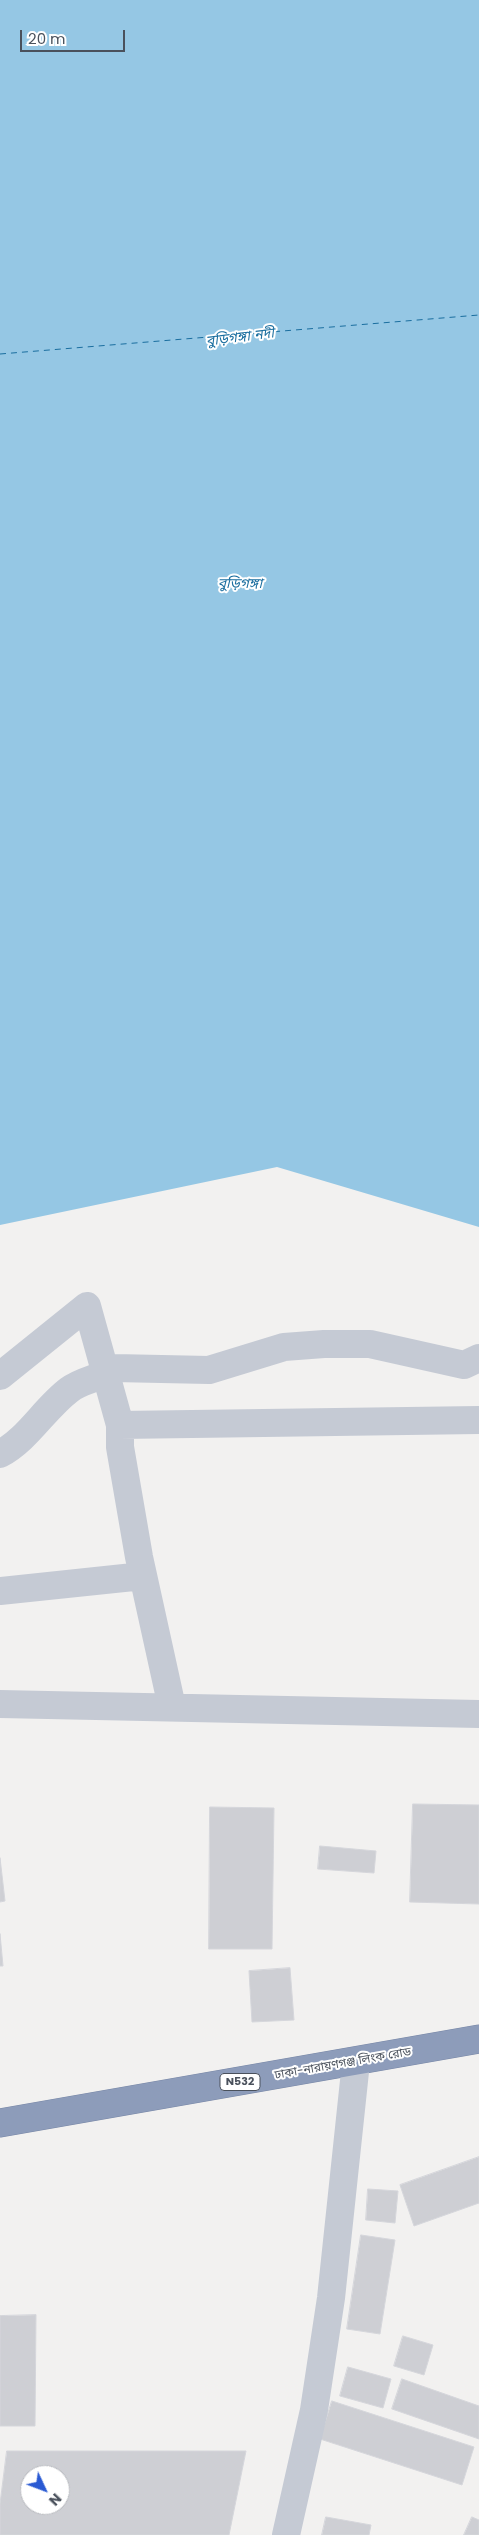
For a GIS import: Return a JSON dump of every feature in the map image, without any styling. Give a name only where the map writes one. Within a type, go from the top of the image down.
[{"type":"highway","name":"ঢাকা-নারায়ণগঞ্জ লিংক রোড","points":[[0,2123],[479,2039]]},
{"type":"street","points":[[0,1376],[87,1306],[120,1424],[120,1447],[143,1576],[172,1707]]},
{"type":"street","points":[[0,1454],[22,1439],[50,1407],[70,1389],[106,1375],[114,1368],[209,1370],[284,1347],[324,1344],[370,1344],[464,1365],[479,1358]]},
{"type":"street","points":[[120,1424],[479,1420]]},
{"type":"street","points":[[0,1591],[143,1576]]},
{"type":"street","points":[[0,1704],[479,1714]]},
{"type":"street","points":[[286,2535],[314,2410],[331,2298],[356,2062]]},
{"type":"water","name":"বুড়িগঙ্গা","points":[[0,0],[479,0],[479,1227],[277,1167],[0,1225]]},
{"type":"building","points":[[413,1804],[479,1805],[479,1904],[410,1902]]},
{"type":"building","points":[[210,1807],[274,1808],[272,1949],[209,1949]]},
{"type":"building","points":[[320,1846],[376,1851],[374,1873],[318,1869]]},
{"type":"building","points":[[0,1858],[5,1901],[0,1902]]},
{"type":"building","points":[[0,1934],[3,1966],[0,1966]]},
{"type":"building","points":[[290,1968],[294,2020],[252,2022],[249,1971]]},
{"type":"building","points":[[479,2157],[479,2203],[414,2226],[400,2185]]},
{"type":"building","points":[[368,2189],[398,2191],[395,2223],[366,2220]]},
{"type":"building","points":[[361,2235],[395,2240],[380,2334],[347,2329]]},
{"type":"building","points":[[36,2315],[35,2426],[0,2426],[0,2316]]},
{"type":"building","points":[[403,2336],[433,2345],[424,2375],[394,2366]]},
{"type":"building","points":[[348,2367],[391,2379],[383,2408],[340,2396]]},
{"type":"building","points":[[402,2379],[479,2406],[479,2439],[392,2409]]},
{"type":"building","points":[[332,2401],[474,2447],[462,2485],[320,2439]]},
{"type":"building","points":[[7,2451],[246,2451],[229,2535],[0,2535],[0,2504]]},
{"type":"building","points":[[326,2517],[371,2525],[369,2535],[322,2535]]},
{"type":"building","points":[[472,2517],[479,2520],[479,2535],[464,2535]]},
{"type":"ferry route","points":[[0,354],[479,315]]},
{"type":"water label","name":"বুড়িগঙ্গা নদী","points":[[240,338]]}]
